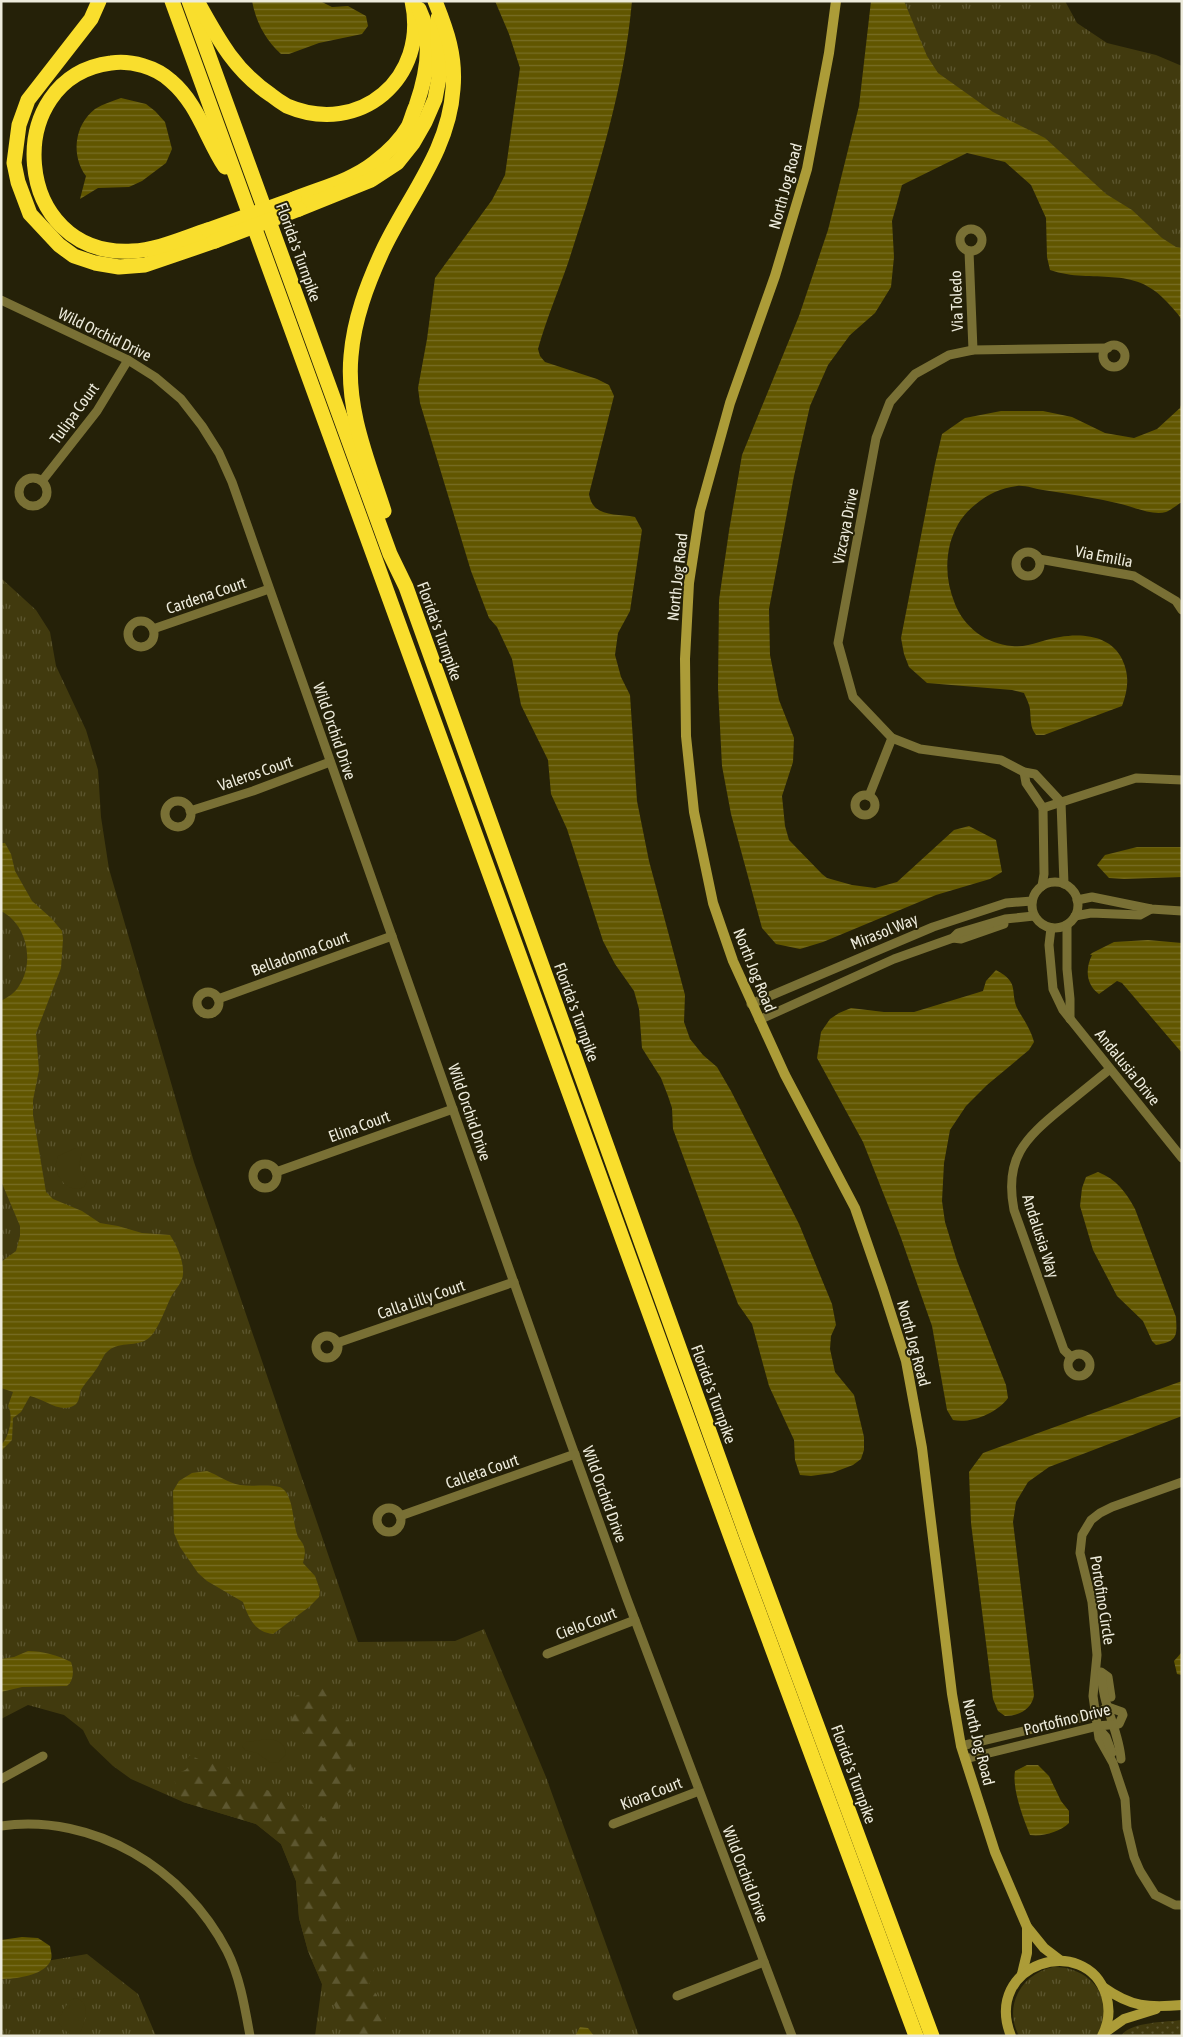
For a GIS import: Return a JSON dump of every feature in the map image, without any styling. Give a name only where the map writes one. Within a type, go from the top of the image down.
[{"type":"highway","points":[[99,1],[91,19],[28,100],[18,125],[14,164],[18,182],[30,214],[59,245],[74,256],[95,263],[119,267],[146,265],[211,236],[296,204],[371,180],[397,162],[413,143],[435,99],[440,78],[436,4]]},
{"type":"highway","name":"Florida's Turnpike","points":[[172,1],[732,1540],[916,2036]]},
{"type":"highway","name":"Florida's Turnpike","points":[[189,1],[390,554],[406,587],[746,1534],[932,2036]]},
{"type":"highway","points":[[197,1],[219,41],[237,67],[255,84],[286,105],[308,113],[332,114],[353,110],[379,98],[392,88],[403,73],[414,43],[414,1]]},
{"type":"highway","points":[[296,204],[354,176],[374,163],[393,146],[408,126],[426,76],[428,53],[422,15],[414,1]]},
{"type":"highway","points":[[406,587],[397,551],[359,431],[350,383],[351,357],[361,303],[382,251],[428,170],[445,129],[453,90],[453,62],[449,35],[436,4]]},
{"type":"highway","points":[[211,236],[131,251],[93,246],[76,238],[59,226],[44,209],[36,192],[30,153],[31,134],[43,102],[53,89],[68,76],[86,68],[122,61],[154,70],[170,79],[185,95],[197,112],[220,158],[243,193]]},
{"type":"street","name":"North Jog Road","points":[[836,1],[829,53],[807,169],[775,276],[730,403],[700,512],[689,583],[685,659],[686,736],[694,812],[713,903],[733,961],[785,1075],[855,1208],[906,1362],[922,1448],[952,1694],[961,1746],[995,1852],[1027,1927],[1044,1948],[1061,1961]]},
{"type":"street","name":"Via Toledo","points":[[969,251],[973,350]]},
{"type":"street","name":"Wild Orchid Drive","points":[[1,300],[128,360],[155,377],[181,399],[220,453],[574,1454],[792,2036]]},
{"type":"street","name":"Vizcaya Drive","points":[[1061,802],[1035,774],[1024,772],[1001,760],[920,749],[892,738],[852,698],[838,642],[876,438],[890,402],[915,374],[949,355],[973,350],[1108,348]]},
{"type":"street","name":"Tulipa Court","points":[[42,481],[97,411],[128,360]]},
{"type":"street","name":"Via Emilia","points":[[1039,559],[1134,576],[1179,599],[1182,610]]},
{"type":"street","name":"Cardena Court","points":[[153,629],[269,589]]},
{"type":"street","points":[[869,796],[892,738]]},
{"type":"street","name":"Valeros Court","points":[[190,811],[253,791],[330,762]]},
{"type":"street","points":[[1024,772],[1026,783],[1043,808],[1044,874],[1042,886]]},
{"type":"street","points":[[1043,808],[1136,778],[1182,780]]},
{"type":"street","points":[[1061,802],[1064,884]]},
{"type":"street","points":[[1054,882],[1064,884],[1073,891],[1077,900],[1075,916],[1067,925],[1050,928],[1040,923],[1034,916],[1032,901],[1037,890],[1042,886],[1054,882]]},
{"type":"street","points":[[1077,900],[1092,897],[1151,909],[1182,911]]},
{"type":"street","name":"Mirasol Way","points":[[752,1004],[933,927],[1006,903],[1032,901]]},
{"type":"street","points":[[1075,916],[1091,913],[1140,914],[1151,909]]},
{"type":"street","name":"Mirasol Way","points":[[759,1020],[894,958],[953,938],[961,939],[977,934],[1017,918],[1034,916]]},
{"type":"street","points":[[1067,925],[1070,1019]]},
{"type":"street","name":"Andalusia Drive","points":[[1050,928],[1049,946],[1052,989],[1063,1010],[1182,1158]]},
{"type":"street","name":"Belladonna Court","points":[[218,999],[392,936]]},
{"type":"street","name":"Andalusia Way","points":[[1071,1357],[1064,1350],[1014,1210],[1011,1197],[1012,1172],[1022,1148],[1037,1128],[1110,1069]]},
{"type":"street","name":"Elina Court","points":[[276,1172],[453,1109]]},
{"type":"street","name":"Calla Lilly Court","points":[[337,1343],[514,1282]]},
{"type":"street","name":"Calleta Court","points":[[400,1516],[574,1454]]},
{"type":"street","name":"Portofino Circle","points":[[1182,1482],[1112,1507],[1091,1520],[1082,1535],[1080,1553],[1092,1602],[1097,1655],[1093,1696],[1098,1727],[1106,1737],[1117,1761],[1125,1799],[1127,1828],[1134,1856],[1140,1871],[1155,1895],[1175,1905],[1182,1905]]},
{"type":"street","name":"Cielo Court","points":[[547,1654],[635,1620]]},
{"type":"street","name":"Portofino Circle","points":[[1095,1666],[1108,1677],[1110,1684],[1108,1706],[1120,1749],[1117,1761]]},
{"type":"street","name":"Portofino Drive","points":[[961,1746],[1096,1714],[1108,1706]]},
{"type":"street","name":"Portofino Drive","points":[[965,1759],[1098,1727],[1113,1726]]},
{"type":"street","points":[[1,1779],[43,1756]]},
{"type":"street","name":"Kiora Court","points":[[613,1824],[699,1791]]},
{"type":"street","points":[[1,1826],[14,1824],[44,1826],[72,1829],[97,1836],[151,1863],[173,1880],[207,1919],[227,1952],[238,1980],[250,2036]]},
{"type":"street","name":"North Jog Road","points":[[1022,1974],[1027,1953],[1027,1927]]},
{"type":"street","points":[[1011,2036],[1007,2025],[1006,2010],[1008,1998],[1014,1984],[1022,1974],[1032,1967],[1044,1962],[1061,1961],[1082,1967],[1092,1974],[1102,1986],[1108,2002],[1108,2017],[1103,2035]]},
{"type":"street","points":[[676,1996],[764,1962]]},
{"type":"street","points":[[1102,1986],[1134,2005],[1162,2007],[1182,2005]]},
{"type":"street","points":[[1103,2035],[1124,2019],[1162,2007]]},
{"type":"green space","points":[[893,1],[1065,1],[1077,23],[1107,43],[1156,55],[1182,66],[1182,254],[927,81]]},
{"type":"green space","points":[[1,578],[36,610],[50,632],[56,666],[86,730],[98,770],[101,817],[109,869],[194,1162],[358,1642],[455,1641],[484,1629],[546,1777],[639,2036],[315,2036],[322,1984],[308,1951],[299,1918],[296,1881],[281,1844],[256,1824],[183,1802],[131,1779],[113,1766],[90,1744],[83,1730],[64,1715],[28,1705],[1,1719]]},
{"type":"green space","points":[[1,947],[7,952],[9,960],[1,970]]},
{"type":"green space","points":[[76,1148],[82,1153],[80,1166],[87,1181],[84,1187],[79,1189],[74,1189],[65,1184],[55,1166],[58,1156]]},
{"type":"green space","points":[[329,1684],[335,1688],[331,1697],[333,1709],[350,1722],[352,1727],[354,1769],[361,1789],[339,1796],[338,1814],[329,1814],[320,1810],[313,1804],[310,1798],[309,1790],[314,1748],[308,1737],[292,1722],[292,1708],[289,1705],[294,1696],[312,1694]]},
{"type":"green space","points":[[275,1740],[283,1745],[286,1754],[279,1762],[271,1763],[257,1753],[245,1750],[242,1746],[246,1742]]},
{"type":"green space","points":[[190,1755],[207,1763],[224,1763],[241,1783],[292,1797],[299,1801],[304,1808],[327,1820],[338,1860],[341,1880],[341,1903],[351,1908],[345,1927],[359,1935],[357,1946],[376,1958],[373,1977],[369,1984],[377,1995],[377,2006],[385,2017],[385,2036],[344,2036],[340,2015],[322,1984],[308,1951],[299,1918],[296,1881],[281,1844],[256,1824],[183,1802],[171,1772],[185,1770],[188,1767],[184,1761]]},
{"type":"green space","points":[[87,1954],[138,1994],[156,2036],[1,2036],[1,1966],[29,1964]]},
{"type":"green space","points":[[1053,1967],[1073,1970],[1082,1974],[1097,1987],[1104,2005],[1104,2019],[1098,2036],[1019,2036],[1013,2014],[1014,2003],[1018,1993],[1032,1977]]},
{"type":"green space","points":[[76,1998],[84,2004],[86,2014],[80,2034],[71,2036],[60,2025],[58,2020],[69,2001]]},
{"type":"green space","points":[[1182,2020],[1182,2036],[1121,2036],[1125,2031],[1140,2025]]},
{"type":"shaded area","points":[[252,1],[320,1],[332,7],[348,6],[366,16],[368,26],[362,34],[319,43],[289,54],[281,54],[262,30]]},
{"type":"shaded area","points":[[495,1],[632,1],[623,68],[608,134],[568,263],[538,349],[540,356],[545,362],[597,379],[609,385],[614,396],[589,494],[591,502],[600,511],[635,517],[642,530],[630,611],[618,633],[615,655],[621,677],[630,695],[637,801],[649,861],[685,995],[684,1022],[690,1039],[703,1055],[717,1067],[731,1091],[799,1224],[832,1304],[836,1325],[831,1336],[830,1349],[835,1372],[854,1395],[864,1437],[864,1450],[861,1459],[853,1465],[832,1473],[811,1476],[800,1475],[795,1460],[794,1440],[769,1386],[752,1324],[738,1304],[673,1129],[672,1108],[668,1096],[661,1078],[642,1048],[639,1009],[634,991],[615,964],[603,941],[567,829],[551,794],[548,760],[521,705],[512,659],[497,627],[489,618],[471,571],[420,403],[418,388],[435,278],[492,200],[505,175],[520,68],[509,34]]},
{"type":"shaded area","points":[[871,1],[904,1],[927,56],[938,73],[993,112],[1045,138],[1106,194],[1132,210],[1162,238],[1176,247],[1182,248],[1182,321],[1168,303],[1155,291],[1141,283],[1127,279],[1082,276],[1050,270],[1047,257],[1046,218],[1031,185],[1005,162],[967,153],[902,185],[892,221],[894,257],[891,287],[875,313],[850,335],[828,365],[810,406],[794,476],[769,609],[770,655],[779,700],[794,738],[793,762],[782,796],[785,826],[789,840],[822,874],[827,878],[852,885],[875,888],[897,882],[954,830],[969,826],[996,840],[1002,872],[990,879],[936,895],[823,942],[800,949],[776,944],[762,928],[731,814],[722,766],[718,688],[719,600],[742,455],[799,316],[828,230],[859,106]]},
{"type":"shaded area","points":[[121,98],[146,104],[155,111],[165,122],[172,149],[166,163],[142,181],[129,187],[98,188],[80,199],[86,176],[78,159],[77,141],[79,132],[83,123],[95,109]]},
{"type":"shaded area","points":[[1182,402],[1182,502],[1172,509],[1166,512],[1155,513],[1092,498],[1023,486],[1011,487],[990,494],[971,508],[954,532],[948,552],[947,567],[950,589],[959,612],[970,627],[985,638],[1002,645],[1025,646],[1069,636],[1087,636],[1104,641],[1117,651],[1126,671],[1127,688],[1122,706],[1044,735],[1036,735],[1024,693],[1012,690],[927,683],[909,667],[901,638],[942,434],[965,418],[1001,411],[1043,411],[1072,417],[1105,433],[1134,438],[1157,429],[1180,408]]},
{"type":"shaded area","points":[[1,843],[5,843],[11,854],[15,871],[32,901],[62,931],[61,968],[36,1033],[39,1070],[33,1100],[33,1115],[46,1192],[53,1199],[82,1211],[100,1223],[142,1233],[170,1235],[180,1254],[183,1277],[150,1337],[141,1342],[116,1346],[106,1353],[97,1369],[81,1390],[77,1403],[73,1406],[68,1408],[57,1407],[30,1396],[21,1412],[13,1418],[12,1440],[1,1451],[1,1445],[10,1427],[11,1415],[8,1406],[13,1392],[1,1388],[1,1262],[16,1251],[20,1236],[20,1226],[1,1181],[1,1001],[13,993],[19,986],[27,966],[27,955],[26,944],[17,925],[1,911]]},
{"type":"shaded area","points":[[1137,847],[1182,847],[1182,877],[1109,878],[1097,865],[1105,855]]},
{"type":"shaded area","points":[[1148,940],[1182,943],[1182,1053],[1122,983],[1117,981],[1099,994],[1089,981],[1088,966],[1092,953],[1114,942]]},
{"type":"shaded area","points":[[996,970],[1009,979],[1012,984],[1015,1004],[1034,1042],[1029,1050],[987,1085],[966,1106],[950,1130],[944,1163],[942,1201],[945,1222],[957,1261],[1006,1385],[1008,1398],[991,1413],[975,1419],[960,1421],[953,1420],[947,1410],[932,1326],[901,1238],[863,1142],[817,1058],[821,1032],[830,1019],[839,1013],[851,1008],[884,1012],[914,1012],[983,991],[986,981]]},
{"type":"shaded area","points":[[1098,1172],[1110,1178],[1120,1187],[1135,1209],[1176,1317],[1175,1337],[1169,1342],[1156,1345],[1152,1341],[1143,1321],[1117,1296],[1093,1250],[1080,1206],[1082,1188],[1086,1177]]},
{"type":"shaded area","points":[[1182,1381],[1182,1416],[1049,1467],[1028,1482],[1016,1502],[1013,1522],[1034,1695],[1031,1704],[1024,1711],[1015,1715],[1005,1716],[998,1711],[993,1699],[971,1523],[969,1472],[983,1453]]},
{"type":"shaded area","points":[[207,1471],[231,1483],[240,1485],[280,1487],[288,1495],[295,1528],[305,1549],[303,1563],[315,1576],[320,1590],[319,1597],[309,1607],[273,1634],[262,1631],[254,1624],[243,1602],[207,1581],[198,1573],[180,1547],[174,1533],[173,1491],[179,1481],[192,1473]]},
{"type":"shaded area","points":[[28,1651],[50,1654],[71,1662],[73,1675],[69,1684],[67,1686],[22,1687],[1,1692],[1,1659],[14,1657]]},
{"type":"shaded area","points":[[1182,1652],[1182,1675],[1177,1674],[1174,1661]]},
{"type":"shaded area","points":[[1027,1765],[1038,1765],[1049,1776],[1061,1801],[1069,1811],[1069,1823],[1061,1829],[1045,1834],[1030,1835],[1019,1803],[1014,1778],[1015,1771]]},
{"type":"shaded area","points":[[22,1937],[38,1938],[50,1946],[52,1956],[50,1962],[35,1974],[1,1979],[1,1940]]},
{"type":"shaded area","points":[[580,2027],[588,2028],[594,2036],[575,2036]]}]
